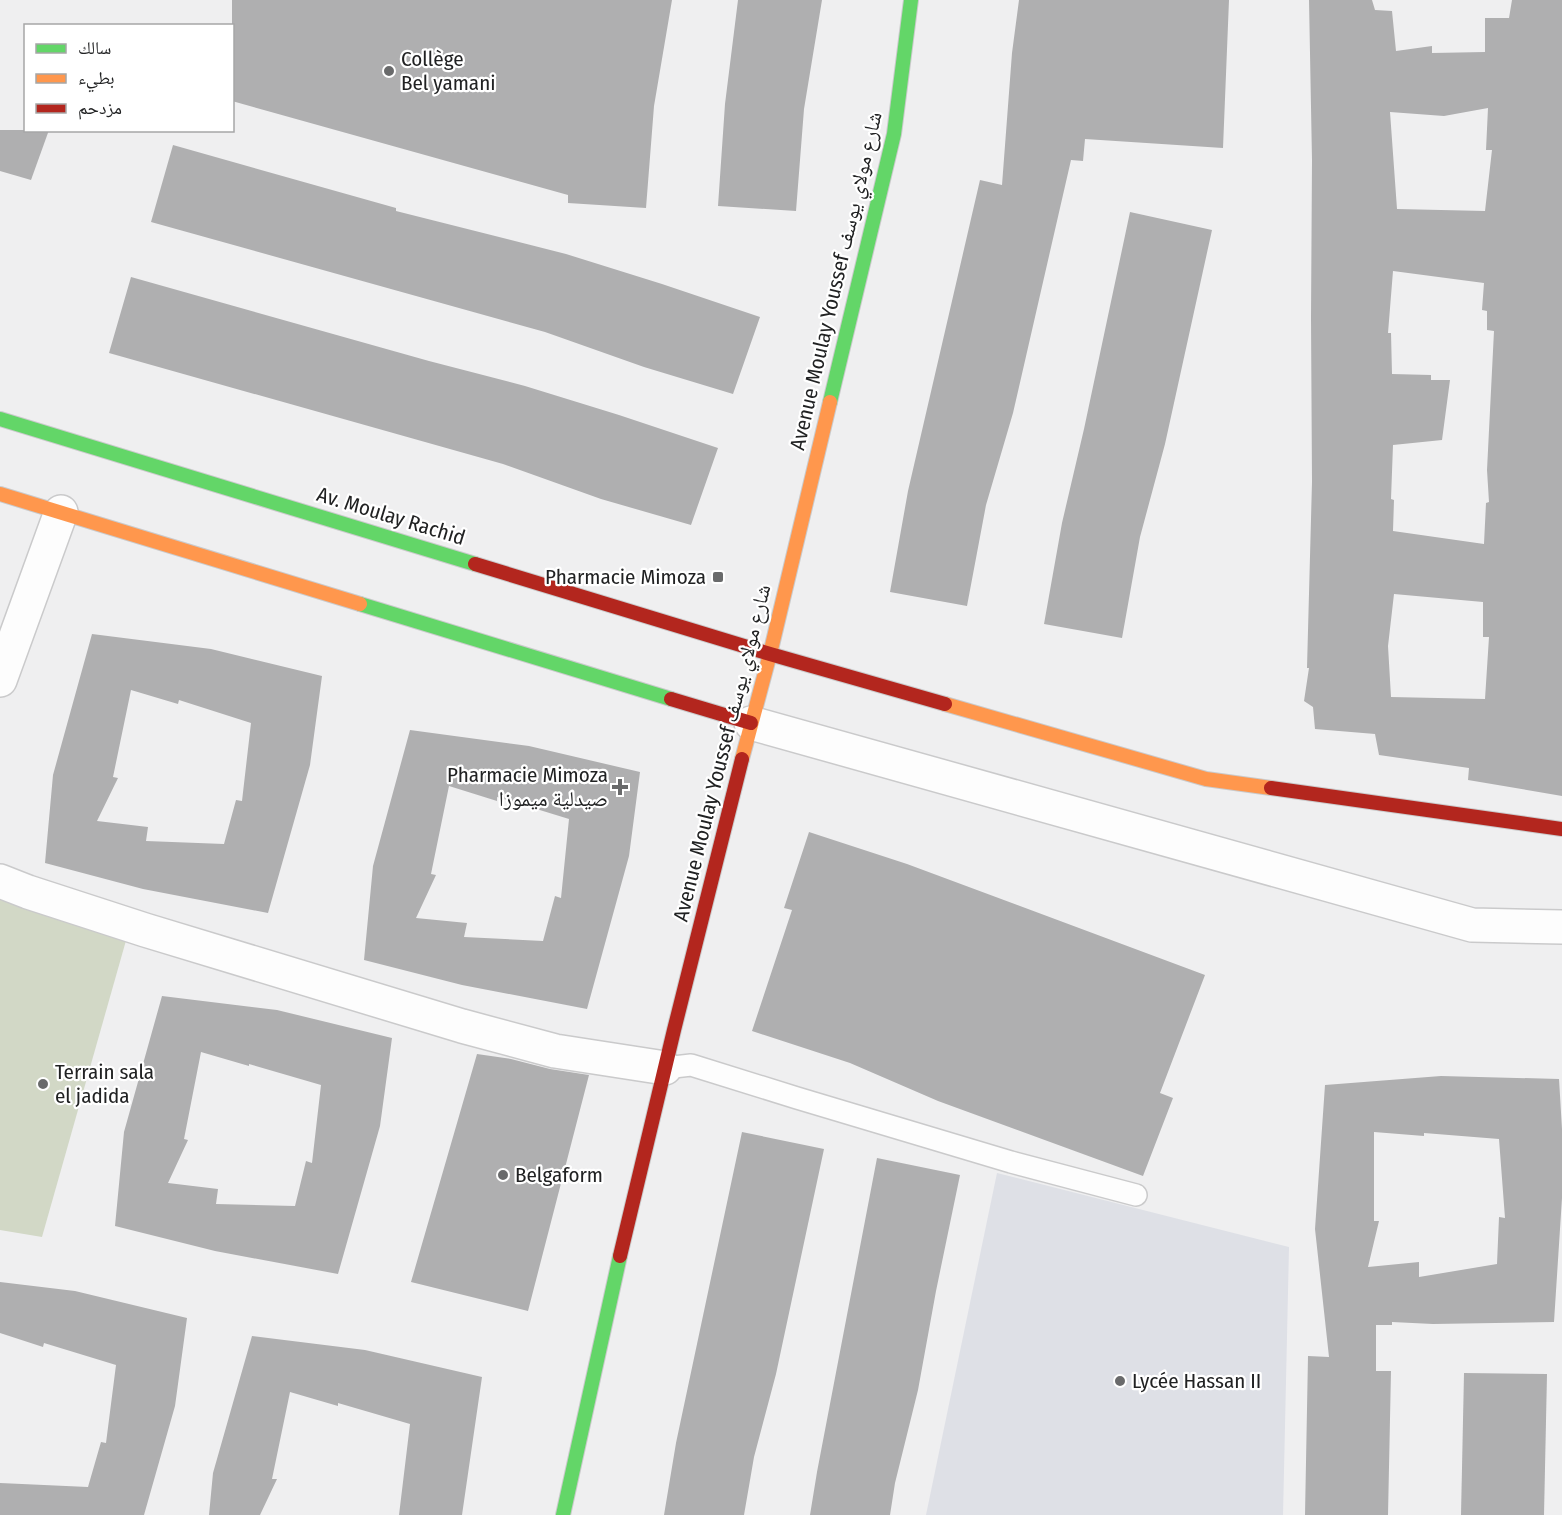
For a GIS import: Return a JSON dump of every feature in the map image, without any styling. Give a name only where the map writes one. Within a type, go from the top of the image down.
[{"type":"street","name":"Avenue Moulay Youssef شارع مولاي يوسف","points":[[563,1515],[608,1304],[770,654],[894,134],[911,0]]},
{"type":"street","name":"Av. Moulay Rachid","points":[[0,419],[770,654],[1206,779],[1562,829]]},
{"type":"street","points":[[0,494],[751,723],[1472,925],[1562,927]]},
{"type":"street","points":[[0,680],[61,512]]},
{"type":"street","points":[[0,881],[146,930],[462,1026],[555,1051],[665,1068]]},
{"type":"lane","points":[[665,1068],[691,1065],[1011,1162],[1136,1195]]},
{"type":"shaded area","name":"Lycée Hassan II","points":[[997,1173],[1289,1247],[1283,1515],[926,1515]]},
{"type":"green space","name":"Terrain sala el jadida","points":[[0,897],[127,937],[42,1237],[0,1230]]},
{"type":"building","name":"Collège Bel yamani","points":[[232,0],[672,0],[654,106],[646,208],[568,203],[568,195],[234,102],[234,24],[232,24]]},
{"type":"building","points":[[738,0],[822,0],[804,109],[796,211],[718,206],[725,104]]},
{"type":"building","points":[[1019,0],[1229,0],[1223,148],[1085,139],[1083,161],[1071,160],[1013,413],[986,505],[967,606],[890,592],[908,491],[980,180],[1002,185],[1012,53]]},
{"type":"building","points":[[1309,0],[1372,0],[1375,10],[1392,11],[1396,51],[1432,46],[1432,53],[1485,52],[1485,18],[1509,18],[1512,0],[1562,0],[1562,796],[1468,780],[1469,768],[1379,755],[1375,734],[1315,729],[1313,707],[1304,701],[1309,668],[1307,668],[1312,482],[1312,160]],"holes":[[[1488,108],[1486,150],[1492,150],[1485,211],[1397,209],[1390,112],[1444,116]],[[1393,271],[1484,283],[1482,310],[1487,311],[1487,330],[1494,331],[1487,470],[1489,502],[1486,503],[1484,544],[1393,531],[1394,500],[1391,499],[1393,445],[1442,440],[1450,380],[1431,380],[1431,375],[1392,374],[1391,333],[1388,333]],[[1394,594],[1483,602],[1483,637],[1489,637],[1485,699],[1391,697],[1388,646]]]},
{"type":"building","points":[[0,130],[48,132],[31,180],[0,171]]},
{"type":"building","points":[[173,145],[396,208],[396,211],[566,254],[760,317],[733,394],[644,367],[545,332],[151,222]]},
{"type":"building","points":[[1130,212],[1212,230],[1165,444],[1140,537],[1122,638],[1044,624],[1062,523]]},
{"type":"building","points":[[131,277],[525,386],[718,448],[691,525],[601,499],[503,464],[109,353]]},
{"type":"building","points":[[92,634],[211,649],[322,676],[310,765],[268,913],[143,889],[45,863],[53,775]],"holes":[[[131,690],[178,704],[179,700],[251,723],[242,801],[236,800],[224,844],[146,841],[148,827],[97,821],[118,778],[113,777]]]},
{"type":"building","points":[[410,730],[529,746],[640,772],[629,856],[587,1009],[462,985],[364,960],[373,866]],"holes":[[[449,786],[497,801],[497,797],[569,819],[561,898],[555,896],[543,941],[464,937],[467,923],[416,918],[436,875],[431,874]]]},
{"type":"building","points":[[809,832],[907,864],[1205,975],[1160,1093],[1173,1098],[1143,1176],[938,1101],[850,1063],[752,1031],[792,910],[784,908]]},
{"type":"building","points":[[162,996],[277,1010],[392,1038],[380,1126],[338,1274],[215,1251],[115,1226],[124,1132]],"holes":[[[201,1052],[249,1066],[249,1064],[321,1085],[312,1163],[306,1161],[295,1206],[216,1204],[218,1189],[168,1183],[188,1140],[184,1139]]]},
{"type":"building","name":"Belgaform","points":[[477,1054],[589,1075],[528,1311],[411,1282]]},
{"type":"building","points":[[1441,1076],[1559,1079],[1562,1198],[1554,1322],[1433,1324],[1392,1322],[1392,1325],[1376,1325],[1376,1371],[1391,1371],[1388,1515],[1305,1515],[1308,1356],[1329,1357],[1315,1229],[1325,1085]],"holes":[[[1374,1132],[1424,1136],[1424,1133],[1499,1139],[1505,1218],[1499,1217],[1497,1264],[1419,1277],[1419,1262],[1368,1267],[1379,1221],[1374,1221]]]},
{"type":"building","points":[[742,1132],[824,1149],[776,1374],[754,1457],[744,1515],[664,1515],[676,1443]]},
{"type":"building","points":[[877,1158],[960,1175],[918,1390],[895,1483],[890,1515],[810,1515],[817,1472]]},
{"type":"building","points":[[0,1282],[75,1291],[187,1318],[175,1406],[144,1515],[0,1515],[0,1483],[88,1487],[101,1442],[106,1443],[116,1365],[44,1343],[43,1347],[0,1333]]},
{"type":"building","points":[[252,1336],[365,1350],[482,1377],[462,1515],[399,1515],[410,1424],[290,1392],[272,1479],[277,1479],[260,1515],[209,1515],[213,1473]]},
{"type":"building","points":[[1464,1373],[1547,1374],[1544,1515],[1461,1515]]},
{"type":"traffic: fast","points":[[830,402],[894,134],[911,0]]},
{"type":"traffic: fast","points":[[0,419],[475,564]]},
{"type":"traffic: fast","points":[[360,604],[671,699]]},
{"type":"traffic: fast","points":[[563,1515],[620,1256]]},
{"type":"traffic: slow","points":[[742,759],[770,654],[830,402]]},
{"type":"traffic: slow","points":[[0,494],[360,604]]},
{"type":"traffic: slow","points":[[945,704],[1206,779],[1271,788]]},
{"type":"traffic: jam","points":[[475,564],[770,654],[945,704]]},
{"type":"traffic: jam","points":[[671,699],[751,723]]},
{"type":"traffic: jam","points":[[620,1256],[742,759]]},
{"type":"traffic: jam","points":[[1271,788],[1562,829]]},
{"type":"place","name":"Collège Bel yamani","points":[[389,71]]},
{"type":"place","name":"Pharmacie Mimoza","points":[[718,577]]},
{"type":"place","name":"Pharmacie Mimoza صيدلية ميموزا","points":[[620,787]]},
{"type":"place","name":"Terrain sala el jadida","points":[[43,1084]]},
{"type":"place","name":"Belgaform","points":[[503,1175]]},
{"type":"place","name":"Lycée Hassan II","points":[[1120,1381]]}]
